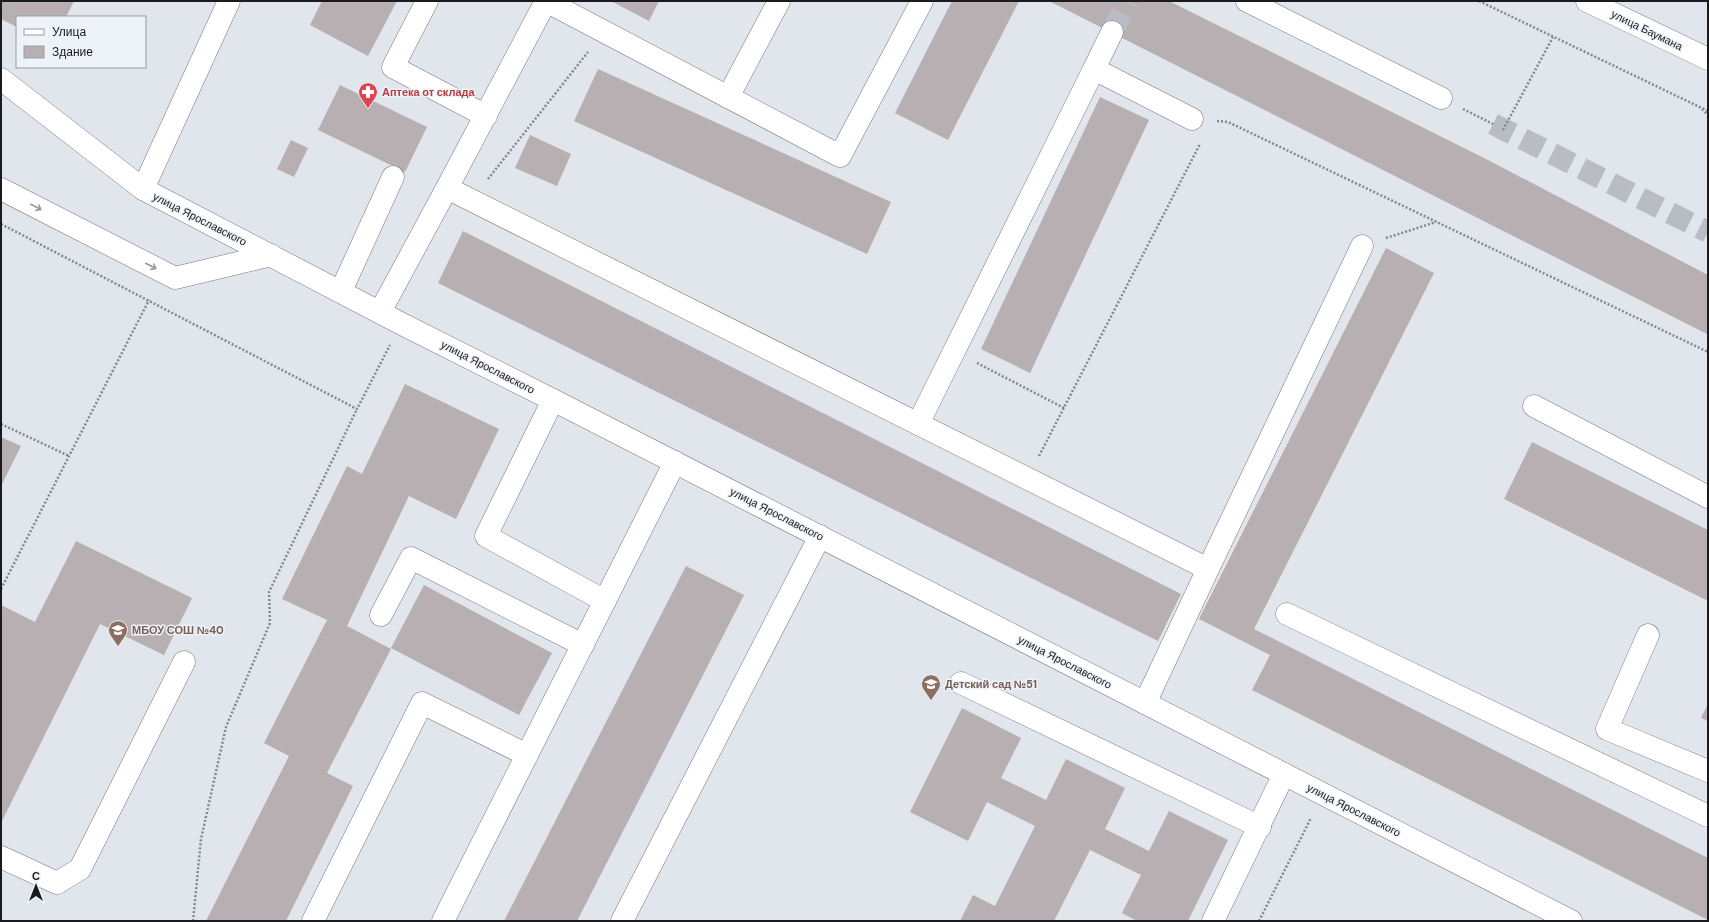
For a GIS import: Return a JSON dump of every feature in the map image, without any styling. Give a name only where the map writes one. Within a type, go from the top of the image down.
[{"type":"street","points":[[143,189],[229,1]]},
{"type":"street","points":[[427,1],[393,67],[486,116]]},
{"type":"street","points":[[380,312],[486,116],[546,1],[840,156],[922,1]]},
{"type":"street","points":[[728,97],[779,1]]},
{"type":"street","points":[[1247,1],[1441,98]]},
{"type":"street","name":"улица Баумана","points":[[1587,1],[1708,59]]},
{"type":"street","points":[[918,424],[1112,32]]},
{"type":"street","points":[[1094,69],[1192,119]]},
{"type":"street","name":"улица Ярославского","points":[[1,79],[143,189],[400,323],[820,536],[1571,921]]},
{"type":"street","points":[[341,291],[393,177]]},
{"type":"street","points":[[447,188],[1208,569]]},
{"type":"street","points":[[1,189],[175,278],[270,255]]},
{"type":"street","points":[[1145,703],[1362,246]]},
{"type":"street","points":[[553,400],[486,536],[605,601]]},
{"type":"street","points":[[1534,406],[1708,497]]},
{"type":"street","points":[[443,921],[675,462]]},
{"type":"street","points":[[622,921],[820,536]]},
{"type":"street","points":[[381,615],[411,558],[583,645]]},
{"type":"street","points":[[1287,614],[1708,816]]},
{"type":"street","points":[[1648,635],[1607,729],[1708,771]]},
{"type":"street","points":[[1,857],[57,883],[80,869],[184,662]]},
{"type":"street","points":[[961,683],[1260,827]]},
{"type":"street","points":[[313,921],[422,702],[527,755]]},
{"type":"street","points":[[1213,921],[1260,827],[1284,774]]},
{"type":"path","points":[[1479,1],[1708,111]]},
{"type":"path","points":[[472,200],[604,32]]},
{"type":"path","points":[[1503,130],[1553,37]]},
{"type":"path","points":[[1441,98],[1493,124]]},
{"type":"path","points":[[1698,106],[1708,115]]},
{"type":"path","points":[[1192,119],[1228,122],[1708,352]]},
{"type":"path","points":[[1027,479],[1201,142]]},
{"type":"path","points":[[1362,246],[1437,222]]},
{"type":"path","points":[[1,224],[357,409]]},
{"type":"path","points":[[1,589],[149,300]]},
{"type":"path","points":[[193,921],[201,839],[226,727],[270,623],[269,592],[400,323]]},
{"type":"path","points":[[953,351],[1064,408]]},
{"type":"path","points":[[1,424],[69,456]]},
{"type":"path","points":[[1259,921],[1323,794]]},
{"type":"building","points":[[1,1],[74,1],[66,16],[16,16],[16,26],[1,19]]},
{"type":"building","points":[[322,1],[397,1],[368,56],[310,25]]},
{"type":"building","points":[[611,1],[659,1],[649,21]]},
{"type":"building","points":[[952,1],[1019,1],[948,140],[895,113]]},
{"type":"building","points":[[1049,1],[1169,1],[1486,159],[1708,275],[1707,334]]},
{"type":"building","points":[[598,69],[891,202],[867,254],[574,121]]},
{"type":"building","points":[[340,85],[427,127],[405,172],[318,130]]},
{"type":"building","points":[[1100,97],[1149,120],[1030,373],[981,349]]},
{"type":"building","points":[[530,135],[571,154],[557,186],[515,168]]},
{"type":"building","points":[[291,140],[308,148],[294,177],[277,169]]},
{"type":"building","points":[[463,231],[1181,594],[1158,641],[438,283]]},
{"type":"building","points":[[1386,248],[1434,273],[1254,629],[1708,858],[1708,920],[1252,690],[1270,655],[1199,619]]},
{"type":"building","points":[[405,384],[499,429],[456,519],[409,496],[347,626],[391,649],[327,773],[353,786],[286,921],[206,921],[289,756],[264,743],[327,620],[282,599],[347,466],[362,474]]},
{"type":"building","points":[[1,437],[21,446],[1,486]]},
{"type":"building","points":[[1532,442],[1708,530],[1708,601],[1504,499]]},
{"type":"building","points":[[76,541],[192,598],[164,655],[100,624],[1,823],[1,605],[35,622]]},
{"type":"building","points":[[686,566],[744,595],[577,921],[504,921]]},
{"type":"building","points":[[424,585],[552,653],[519,715],[391,648]]},
{"type":"building","points":[[1708,704],[1708,721],[1701,718]]},
{"type":"building","points":[[962,708],[1021,738],[1001,778],[1046,800],[1066,759],[1125,788],[1105,829],[1149,851],[1169,811],[1228,840],[1188,921],[1137,921],[1122,913],[1141,875],[1090,850],[1054,921],[960,921],[973,895],[995,906],[1035,826],[987,802],[968,841],[910,812]]},
{"type":"tunnel","points":[[1112,32],[1128,1]]},
{"type":"tunnel","points":[[1493,124],[1708,232]]},
{"type":"place","name":"Аптека от склада","points":[[368,109]]},
{"type":"place","name":"МБОУ СОШ №40","points":[[118,647]]},
{"type":"place","name":"Детский сад №51","points":[[931,701]]}]
